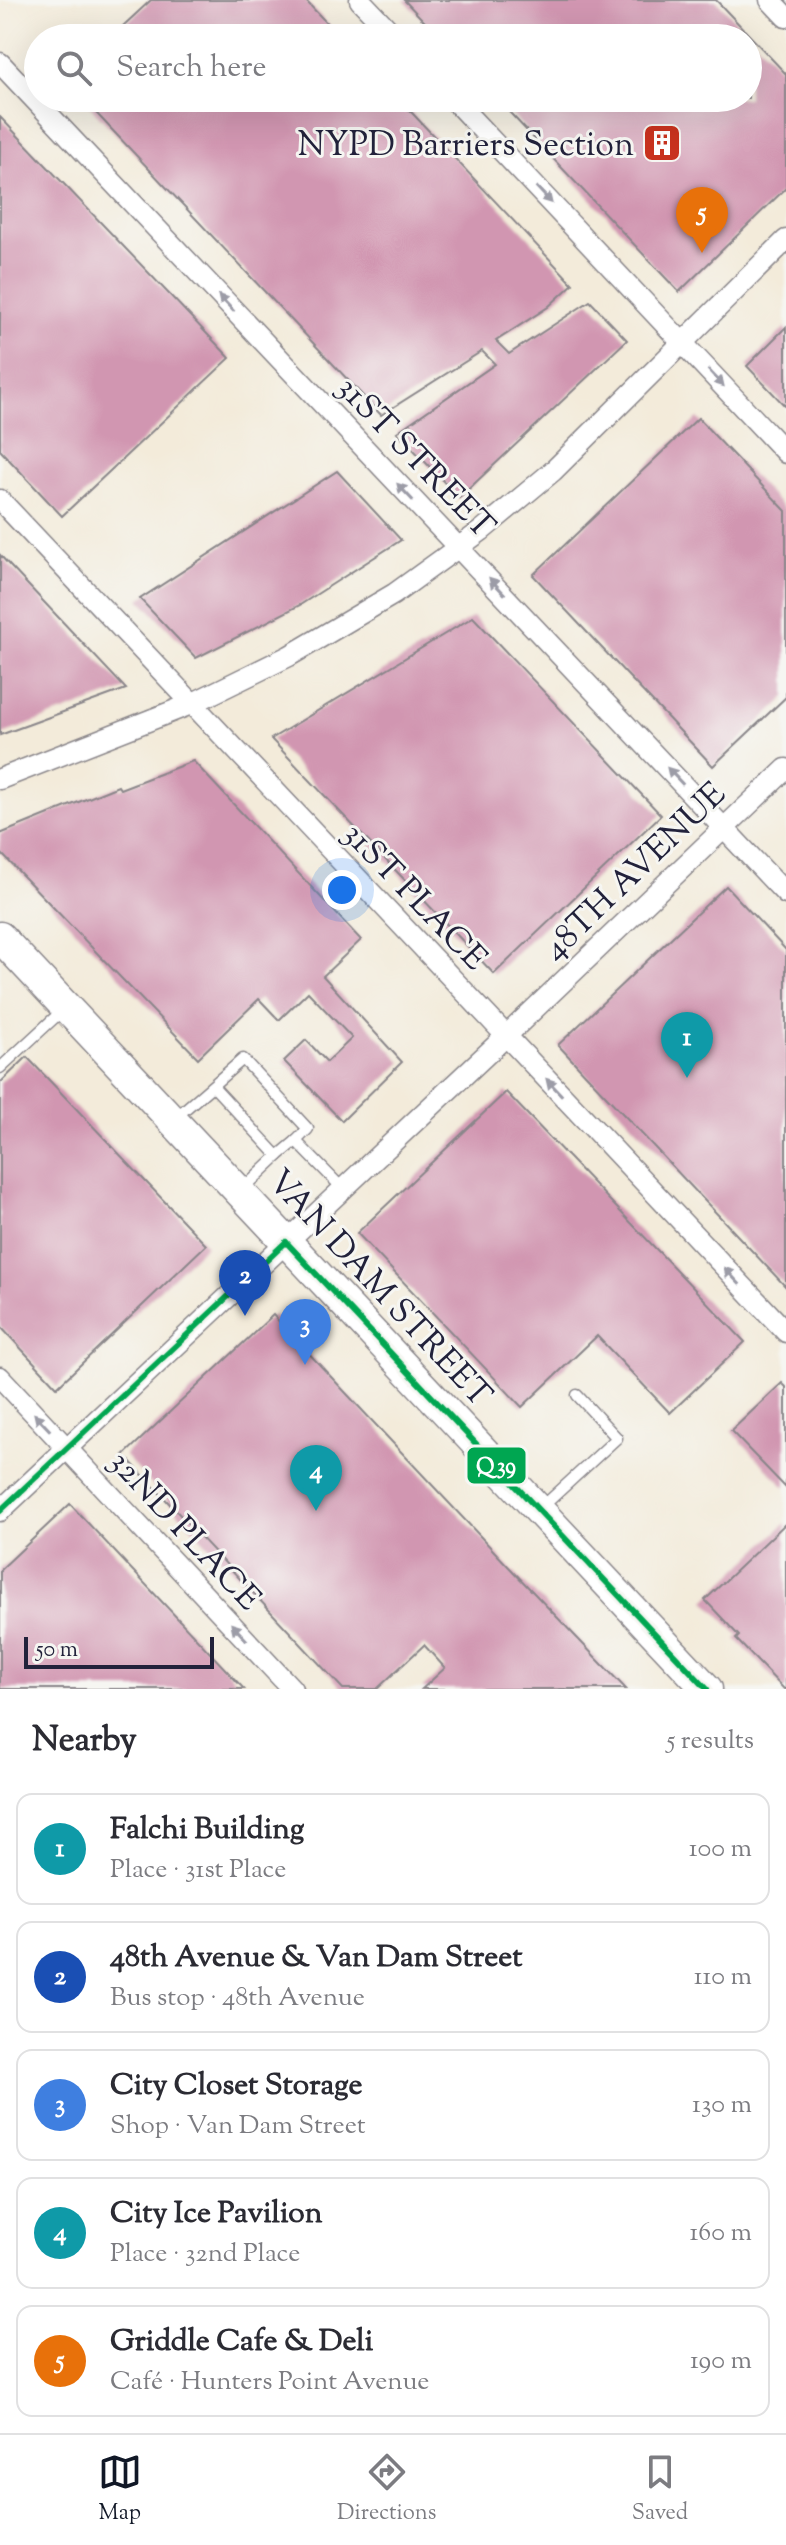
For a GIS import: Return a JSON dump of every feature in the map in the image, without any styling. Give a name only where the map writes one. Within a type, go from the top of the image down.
[{"type":"main road","name":"VAN DAM STREET","points":[[0,937],[707,1689]]},
{"type":"street","points":[[360,0],[383,24]]},
{"type":"street","points":[[770,0],[786,17]]},
{"type":"street","name":"31ST STREET","points":[[0,63],[24,88]]},
{"type":"street","name":"31ST STREET","points":[[46,112],[786,894]]},
{"type":"street","points":[[465,112],[786,453]]},
{"type":"street","points":[[3,776],[191,704],[323,637],[394,594],[459,547],[553,471],[786,240]]},
{"type":"street","name":"31ST PLACE","points":[[0,500],[786,1332]]},
{"type":"street","name":"48TH AVENUE","points":[[0,1511],[786,769]]},
{"type":"street","name":"32ND PLACE","points":[[0,1377],[292,1689]]},
{"type":"lane","points":[[0,1068],[65,1007]]},
{"type":"lane","points":[[172,1121],[243,1059],[308,1129],[240,1193]]},
{"type":"lane","points":[[213,1086],[278,1156]]},
{"type":"lane","points":[[296,1141],[343,1189]]},
{"type":"lane","points":[[538,1511],[617,1438],[577,1395]]},
{"type":"building","points":[[151,0],[305,0],[328,24],[125,24]]},
{"type":"building","name":"NYPD Barriers Section","points":[[404,0],[716,0],[739,24],[427,24]]},
{"type":"building","name":"NYPD Barriers Section","points":[[762,49],[786,74],[786,188],[679,292],[509,112],[762,112]]},
{"type":"building","points":[[95,112],[411,112],[573,284],[548,307],[496,341],[509,354],[590,301],[627,340],[459,498],[397,432],[495,364],[482,351],[381,415]]},
{"type":"building","points":[[0,117],[230,358],[62,516],[0,450]]},
{"type":"building","points":[[786,327],[786,407],[747,366]]},
{"type":"building","points":[[698,418],[786,511],[786,697],[713,766],[533,575]]},
{"type":"building","points":[[337,471],[401,540],[300,605],[196,658],[140,599]]},
{"type":"building","points":[[0,555],[10,566],[126,689],[0,735]]},
{"type":"building","points":[[473,617],[661,815],[494,974],[271,739]]},
{"type":"building","points":[[193,761],[361,940],[323,976],[402,1062],[342,1121],[284,1061],[306,1040],[327,1062],[352,1038],[308,992],[279,1020],[259,999],[198,1058],[0,852],[0,834],[118,786],[120,789]]},
{"type":"building","points":[[726,886],[786,950],[786,1287],[558,1045]]},
{"type":"building","points":[[27,1057],[206,1245],[57,1387],[0,1326],[0,1083]]},
{"type":"building","points":[[506,1092],[745,1342],[670,1413],[597,1336],[522,1407],[357,1233]]},
{"type":"building","points":[[273,1315],[626,1689],[422,1689],[445,1668],[424,1645],[377,1689],[343,1689],[124,1455]]},
{"type":"building","points":[[782,1383],[786,1387],[786,1488],[731,1431]]},
{"type":"building","points":[[70,1504],[244,1689],[0,1689],[0,1570]]},
{"type":"building","points":[[786,1523],[784,1689],[736,1639],[739,1636],[705,1600]]},
{"type":"transit line","name":"Q39","points":[[286,1242],[707,1689]]},
{"type":"transit line","name":"Q39","points":[[0,1511],[286,1242]]},
{"type":"place","name":"NYPD Barriers Section","points":[[662,143]]},
{"type":"place","name":"Griddle Cafe & Deli","points":[[702,253]]},
{"type":"place","name":"Falchi Building","points":[[687,1078]]},
{"type":"place","name":"48th Avenue & Van Dam Street","points":[[245,1316]]},
{"type":"place","name":"City Closet Storage","points":[[305,1365]]},
{"type":"place","name":"City Ice Pavilion","points":[[316,1511]]}]
